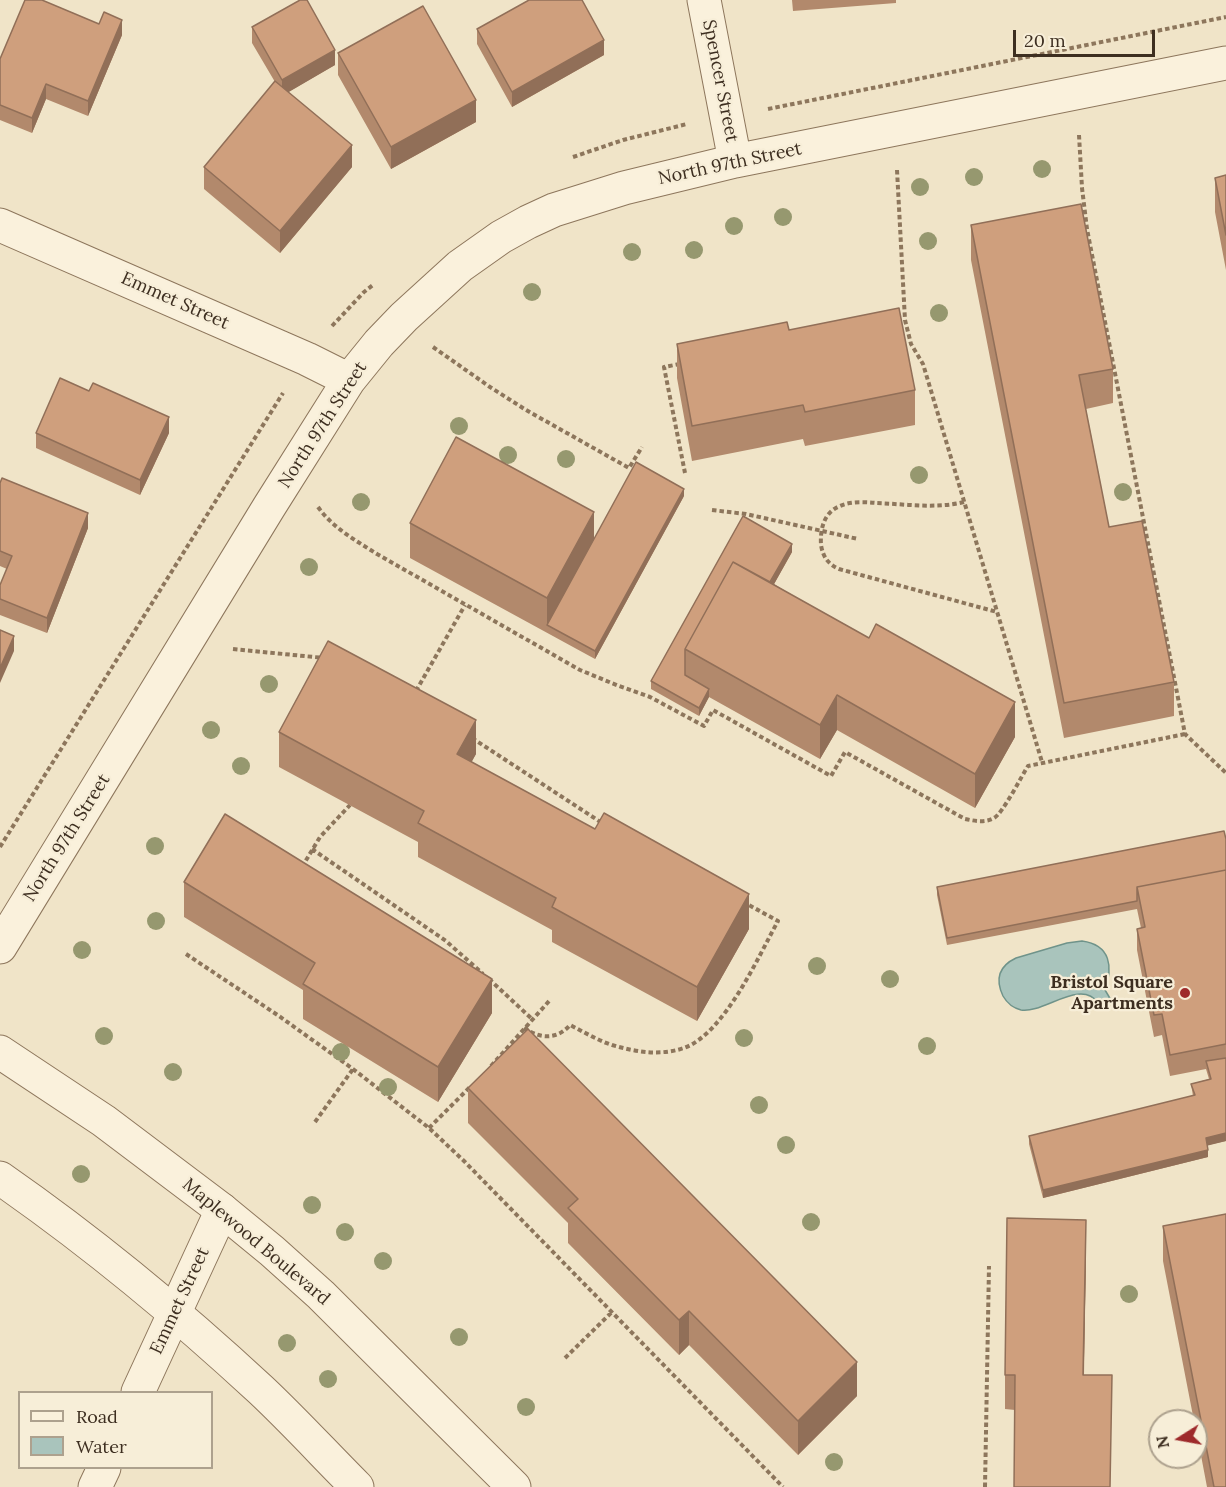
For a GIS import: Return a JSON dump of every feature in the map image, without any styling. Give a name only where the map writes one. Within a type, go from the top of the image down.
[{"type":"street","name":"Spencer Street","points":[[704,0],[735,161]]},
{"type":"street","name":"North 97th Street","points":[[0,947],[349,380],[404,317],[460,266],[501,237],[545,214],[624,188],[735,161],[1226,63]]},
{"type":"street","name":"Emmet Street","points":[[0,225],[307,359],[349,380]]},
{"type":"street","name":"Maplewood Boulevard","points":[[0,1052],[104,1121],[222,1209],[272,1251],[321,1295],[514,1487]]},
{"type":"street","points":[[0,1178],[90,1243],[175,1313],[262,1392],[357,1487]]},
{"type":"street","name":"Emmet Street","points":[[138,1391],[222,1209]]},
{"type":"street","points":[[95,1487],[103,1469]]},
{"type":"path","points":[[727,117],[1226,17]]},
{"type":"path","points":[[1079,92],[1082,188],[1087,229],[1185,734],[1226,773]]},
{"type":"path","points":[[896,129],[905,320],[911,344],[923,364],[1042,762]]},
{"type":"path","points":[[404,317],[436,350],[490,387],[629,468],[642,447]]},
{"type":"path","points":[[685,473],[664,367],[687,363]]},
{"type":"path","points":[[0,847],[282,394]]},
{"type":"path","points":[[294,468],[326,518],[344,533],[376,554],[580,670],[650,697],[704,726],[713,710],[831,776],[845,752],[965,819],[976,822],[995,818],[1028,766],[1185,734]]},
{"type":"path","points":[[964,502],[946,506],[857,502],[839,506],[830,512],[824,521],[821,531],[823,555],[832,566],[839,569],[997,612]]},
{"type":"path","points":[[712,510],[746,514],[858,539]]},
{"type":"path","points":[[415,694],[465,605]]},
{"type":"path","points":[[186,644],[328,658]]},
{"type":"path","points":[[465,734],[604,824]]},
{"type":"path","points":[[301,869],[320,837],[350,805]]},
{"type":"path","points":[[312,849],[446,941],[532,1019]]},
{"type":"path","points":[[524,1028],[536,1035],[547,1037],[561,1033],[570,1025],[610,1044],[640,1052],[659,1053],[686,1047],[699,1040],[710,1030],[740,991],[778,921],[748,904]]},
{"type":"path","points":[[186,954],[279,1016],[429,1128],[783,1487]]},
{"type":"path","points":[[490,1068],[550,1000]]},
{"type":"path","points":[[315,1122],[353,1070]]},
{"type":"path","points":[[429,1128],[475,1083]]},
{"type":"path","points":[[985,1487],[989,1266]]},
{"type":"path","points":[[565,1358],[612,1312]]},
{"type":"water","points":[[1082,941],[1099,947],[1107,958],[1109,973],[1105,990],[1111,1000],[1098,1003],[1091,996],[1072,995],[1030,1010],[1013,1007],[1006,1001],[999,979],[1002,969],[1010,961],[1067,943]]},
{"type":"building","points":[[25,0],[42,0],[99,24],[104,12],[122,20],[88,101],[46,84],[32,118],[0,105],[0,59]]},
{"type":"building","points":[[300,0],[307,0],[335,50],[282,80],[252,27]]},
{"type":"building","points":[[529,0],[582,0],[604,40],[512,92],[477,29]]},
{"type":"building","points":[[423,6],[476,100],[391,147],[338,53]]},
{"type":"building","points":[[275,81],[352,145],[280,231],[204,167]]},
{"type":"building","points":[[1226,175],[1226,235],[1215,178]]},
{"type":"building","points":[[1081,204],[1113,369],[1079,375],[1109,527],[1142,521],[1174,682],[1064,703],[971,225]]},
{"type":"building","points":[[899,308],[915,390],[805,412],[803,405],[692,426],[677,344],[787,322],[789,330]]},
{"type":"building","points":[[60,378],[89,391],[93,383],[169,417],[140,480],[36,433]]},
{"type":"building","points":[[456,437],[594,512],[547,598],[410,523]]},
{"type":"building","points":[[636,462],[684,489],[595,651],[547,625]]},
{"type":"building","points":[[2,478],[88,513],[47,618],[0,599],[0,585],[12,556],[0,551],[0,483]]},
{"type":"building","points":[[743,516],[792,544],[770,582],[733,562],[685,649],[685,675],[709,689],[699,708],[651,681]]},
{"type":"building","points":[[733,562],[869,638],[876,624],[1015,702],[975,774],[837,695],[820,725],[685,649]]},
{"type":"building","points":[[0,630],[14,636],[0,668]]},
{"type":"building","points":[[328,641],[476,720],[457,754],[595,829],[604,813],[749,894],[697,987],[552,907],[556,898],[418,823],[424,811],[279,732]]},
{"type":"building","points":[[225,814],[492,979],[438,1067],[303,984],[315,963],[184,882]]},
{"type":"building","points":[[1224,831],[1226,870],[1137,887],[1137,901],[947,938],[937,887]]},
{"type":"building","name":"Bristol Square Apartments","points":[[1226,870],[1226,1044],[1170,1055],[1162,1014],[1154,1015],[1137,929],[1145,927],[1137,887]]},
{"type":"building","points":[[528,1029],[857,1362],[798,1421],[689,1311],[679,1320],[568,1208],[578,1199],[468,1088]]},
{"type":"building","points":[[1226,1058],[1226,1133],[1206,1138],[1208,1150],[1043,1190],[1029,1136],[1195,1095],[1191,1084],[1211,1079],[1206,1061]]},
{"type":"building","points":[[1226,1214],[1226,1487],[1214,1487],[1208,1456],[1208,1409],[1199,1409],[1163,1226]]},
{"type":"building","points":[[1007,1218],[1086,1220],[1083,1375],[1112,1375],[1110,1487],[1014,1487],[1015,1375],[1005,1375]]},
{"type":"place","name":"Bristol Square Apartments","points":[[1185,993]]}]
